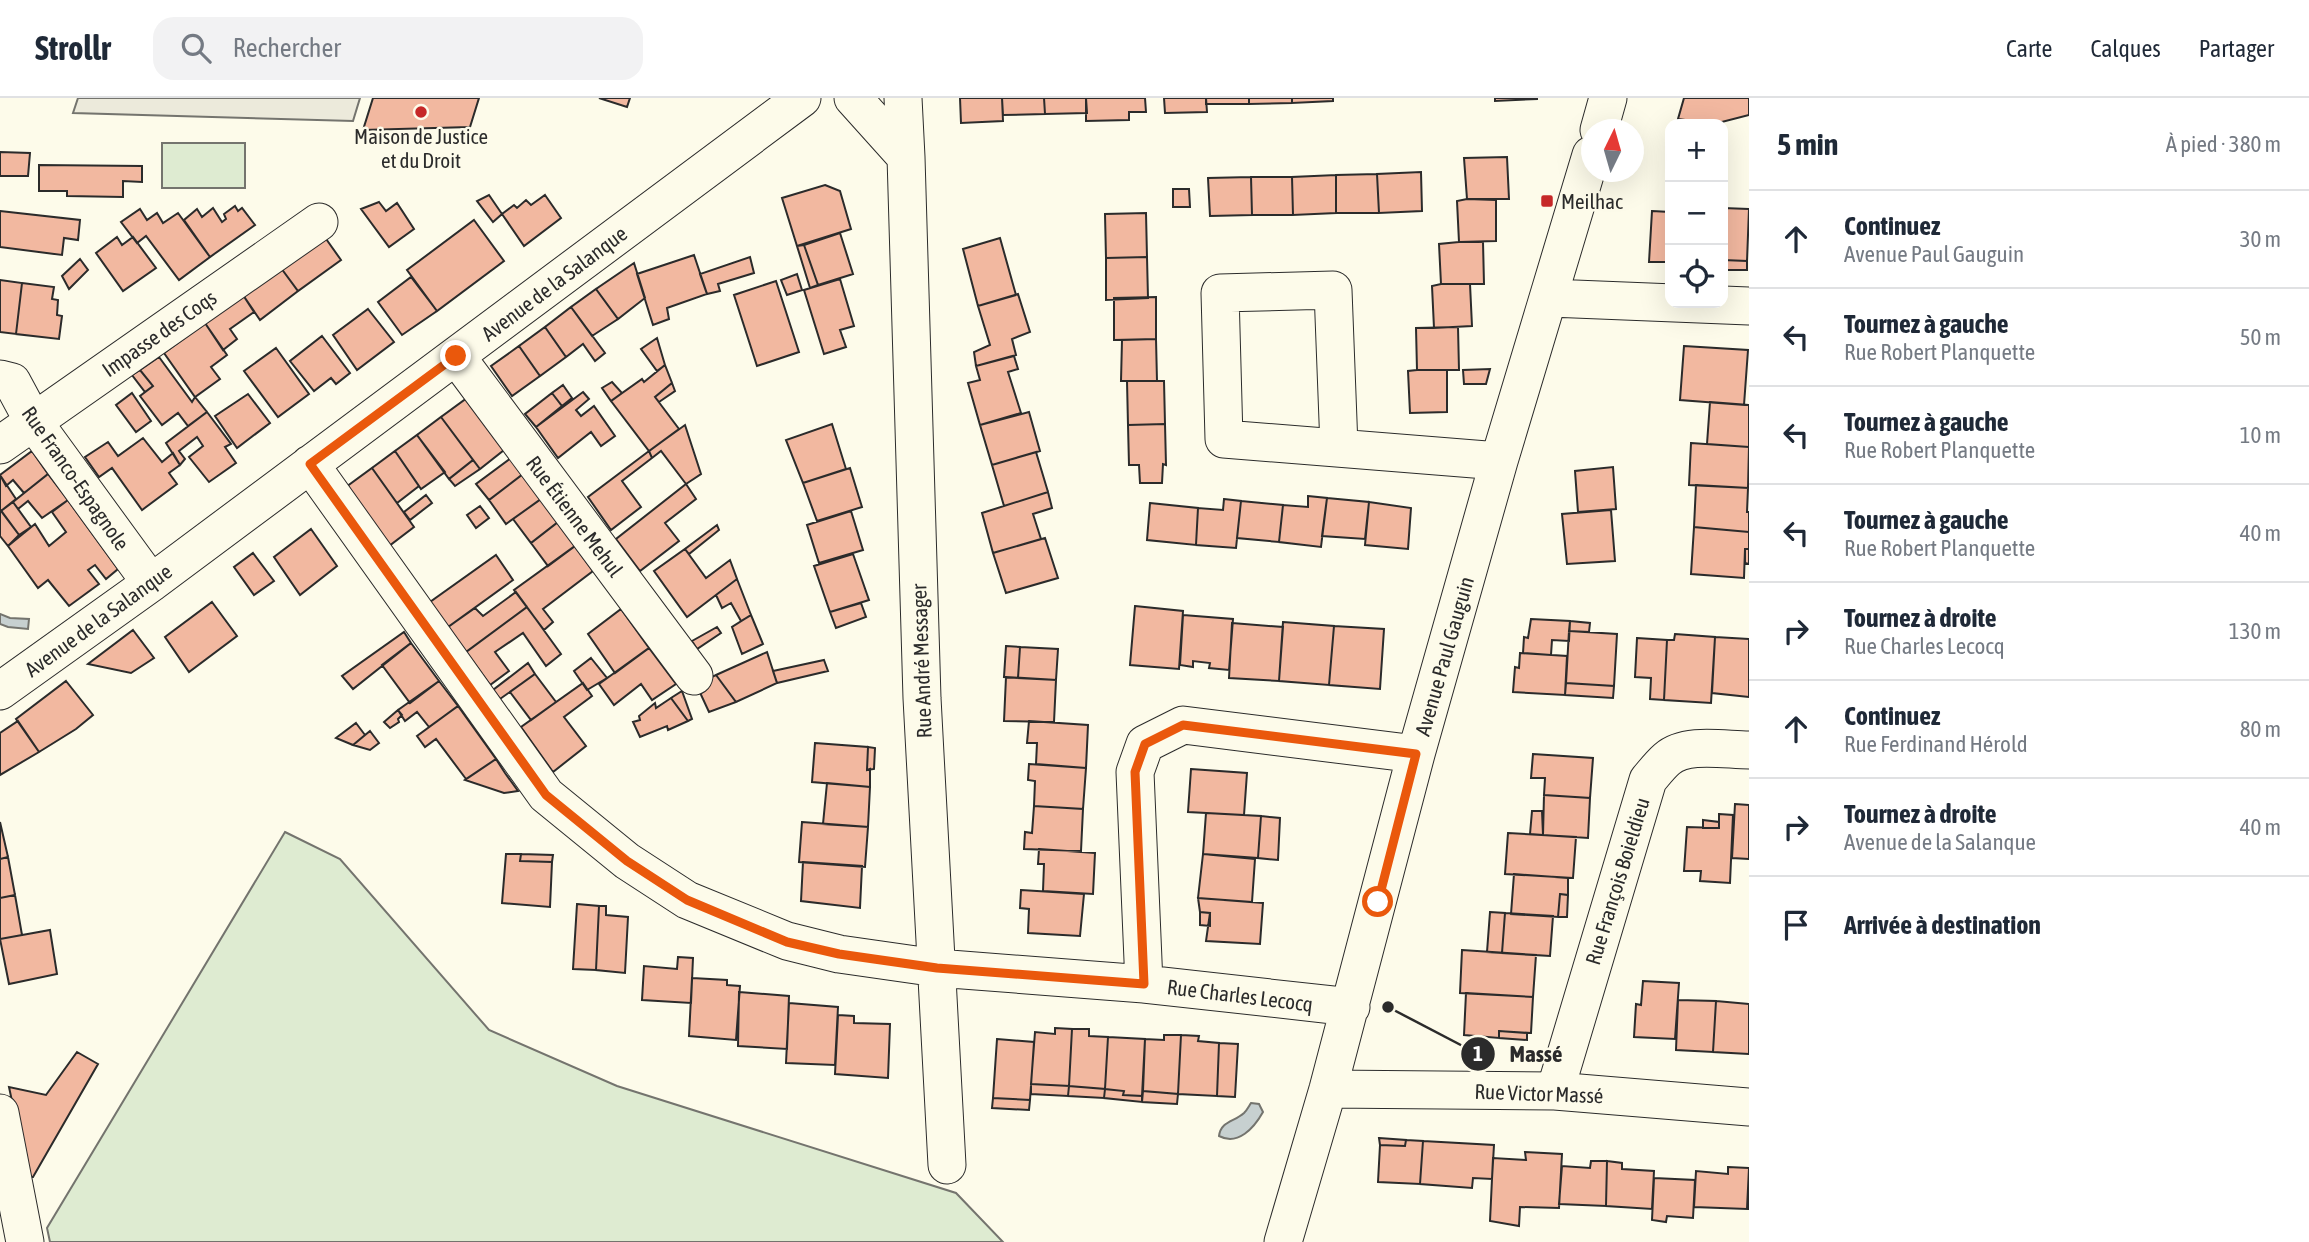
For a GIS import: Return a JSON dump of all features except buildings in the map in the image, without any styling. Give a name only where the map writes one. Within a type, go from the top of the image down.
[{"type":"street","name":"Avenue de la Salanque","points":[[0,691],[151,583],[802,98]]},
{"type":"street","points":[[853,98],[906,156]]},
{"type":"street","name":"Rue André Messager","points":[[903,98],[922,698],[947,1166]]},
{"type":"street","points":[[1602,119],[1608,98]]},
{"type":"street","name":"Avenue Paul Gauguin","points":[[1283,1242],[1328,1088],[1416,754],[1499,461],[1583,182]]},
{"type":"street","name":"Impasse des Coqs","points":[[0,445],[319,222]]},
{"type":"street","points":[[1339,447],[1333,290],[1220,293],[1224,439],[1499,461]]},
{"type":"street","points":[[1550,298],[1749,306]]},
{"type":"street","name":"Rue Étienne Mehul","points":[[456,356],[694,676]]},
{"type":"street","name":"Rue Franco-Espagnole","points":[[0,379],[12,382],[33,421],[151,583]]},
{"type":"street","name":"Rue Charles Lecocq","points":[[310,464],[546,795],[627,861],[687,900],[787,942],[839,954],[937,968],[1144,984],[1350,1007]]},
{"type":"street","points":[[1144,984],[1135,772],[1145,744],[1183,725],[1416,754]]},
{"type":"street","name":"Rue François Boieldieu","points":[[1555,1091],[1648,780],[1667,758],[1679,752],[1698,749],[1749,750]]},
{"type":"street","name":"Rue Victor Massé","points":[[1328,1088],[1555,1091],[1749,1107]]},
{"type":"street","points":[[0,1113],[15,1222]]},
{"type":"green space","points":[[162,143],[245,143],[245,188],[162,188]]},
{"type":"green space","points":[[285,832],[340,859],[489,1030],[617,1086],[956,1193],[1003,1242],[50,1242],[47,1228]]},
{"type":"shaded area","points":[[78,98],[360,98],[353,121],[73,113]]},
{"type":"shaded area","points":[[0,614],[10,618],[29,619],[28,629],[0,624]]},
{"type":"shaded area","points":[[1251,1103],[1259,1104],[1263,1112],[1255,1124],[1245,1134],[1233,1139],[1219,1136],[1222,1127],[1244,1113]]},
{"type":"place","name":"Maison de Justice et du Droit","points":[[421,112]]},
{"type":"place","name":"Meilhac","points":[[1547,201]]},
{"type":"place","name":"Massé","points":[[1388,1007]]},
{"type":"route","points":[[456,356],[310,464],[546,795],[627,861],[687,900],[787,942],[839,954],[937,968],[1144,984],[1135,772],[1145,744],[1183,725],[1416,754],[1378,902]]}]
